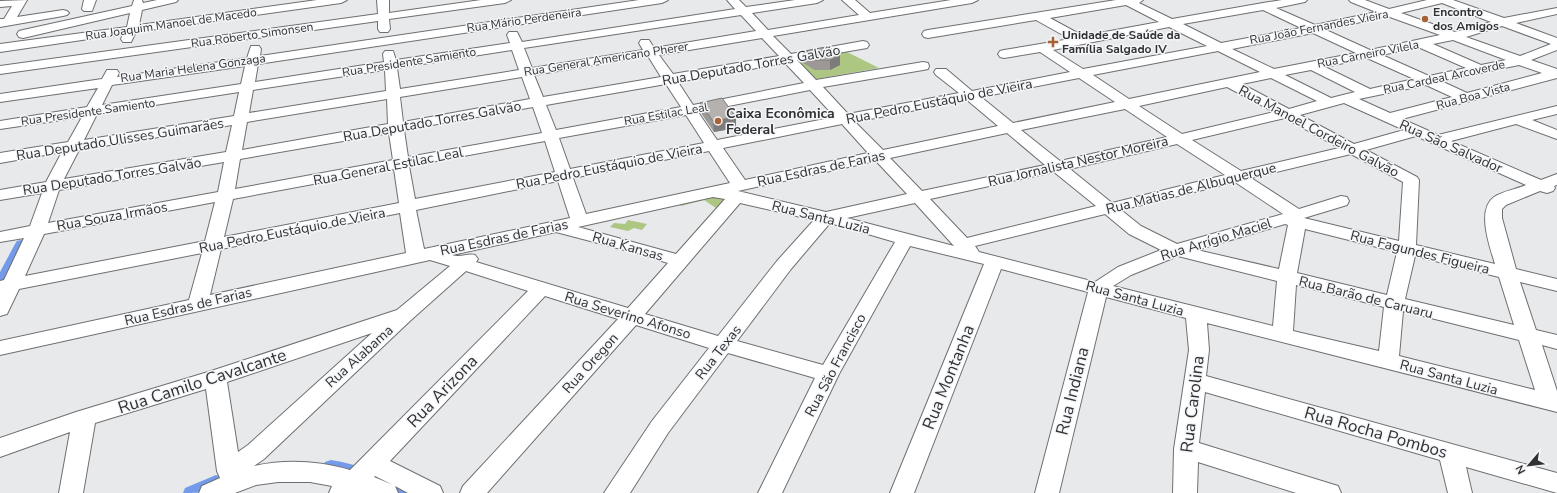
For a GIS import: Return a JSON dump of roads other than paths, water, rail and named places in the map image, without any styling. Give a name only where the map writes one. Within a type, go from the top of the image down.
[{"type":"street","points":[[0,4],[21,0]]},
{"type":"street","points":[[4,23],[21,0]]},
{"type":"street","points":[[4,23],[89,5],[172,0]]},
{"type":"street","name":"Rua Joaquim Manoel de Macedo","points":[[0,48],[132,29],[260,6],[341,0]]},
{"type":"street","points":[[383,0],[383,17],[391,65],[396,127],[407,206],[422,255]]},
{"type":"street","points":[[501,0],[579,220]]},
{"type":"street","name":"Rua Roberto Simonsen","points":[[0,70],[501,0]]},
{"type":"street","name":"Rua Mário Perdeneira","points":[[386,40],[508,22],[618,3],[662,0]]},
{"type":"street","points":[[733,0],[919,196],[968,250]]},
{"type":"street","name":"Rua Presidente Samiento","points":[[0,125],[817,0]]},
{"type":"street","points":[[848,0],[868,17]]},
{"type":"street","name":"Rua General Americano Pherer","points":[[241,119],[969,0]]},
{"type":"street","points":[[928,34],[1130,0],[1170,23],[1329,102]]},
{"type":"street","points":[[1249,0],[1464,97]]},
{"type":"street","points":[[1004,54],[1300,0]]},
{"type":"street","points":[[1355,0],[1518,61],[1557,74]]},
{"type":"street","points":[[1443,0],[1557,42]]},
{"type":"street","name":"Rua João Fernandes Vieira","points":[[1219,47],[1391,13],[1443,0]]},
{"type":"street","points":[[0,309],[5,286],[37,230],[53,186],[109,81],[142,3]]},
{"type":"street","points":[[0,39],[142,3]]},
{"type":"street","points":[[618,3],[689,110],[739,191]]},
{"type":"street","points":[[198,304],[213,246],[241,119],[246,87],[258,35],[260,6]]},
{"type":"street","name":"Rua Carneiro Vilela","points":[[1127,104],[1454,36],[1555,6]]},
{"type":"street","points":[[1038,16],[1081,40]]},
{"type":"street","name":"Rua Maria Helena Gonzaga","points":[[0,98],[386,40]]},
{"type":"street","points":[[1419,43],[1479,69]]},
{"type":"street","name":"Rua Deputado Torres Galvão","points":[[0,195],[232,156],[863,45]]},
{"type":"street","name":"Rua Cardeal Arcoverde","points":[[1329,102],[1518,61],[1557,46]]},
{"type":"street","name":"Rua Pedro Eustáquio de Vieira","points":[[5,286],[213,246],[846,119],[1219,47]]},
{"type":"street","points":[[1042,48],[1237,176],[1292,219],[1282,335]]},
{"type":"street","points":[[1312,65],[1368,93]]},
{"type":"street","name":"Rua Estilac Leal","points":[[550,135],[689,110],[813,85],[923,66]]},
{"type":"street","name":"Rua Barão de Caruaru","points":[[941,72],[1135,230],[1176,250],[1394,304],[1557,342]]},
{"type":"street","name":"Rua Boa Vista","points":[[1389,118],[1464,97],[1557,74]]},
{"type":"street","name":"Rua Manoel Cordeiro Galvão","points":[[1228,82],[1411,180],[1407,250]]},
{"type":"street","name":"Rua São Salvador","points":[[1345,98],[1436,140],[1557,192]]},
{"type":"street","name":"Rua Jornalista Nestor Moreira","points":[[826,217],[1057,167],[1286,114],[1329,102]]},
{"type":"street","name":"Rua Esdras de Farias","points":[[739,191],[880,155],[1127,104]]},
{"type":"street","points":[[1436,140],[1557,110]]},
{"type":"street","name":"Rua Deputado Ulisses Guimarães","points":[[0,158],[241,119]]},
{"type":"street","points":[[1518,120],[1557,135]]},
{"type":"street","name":"Rua Matias de Albuquerque","points":[[968,250],[1108,208],[1418,132]]},
{"type":"street","name":"Rua General Estilac Leal","points":[[224,196],[550,135]]},
{"type":"street","points":[[1553,404],[1527,335],[1501,252],[1493,218],[1494,209],[1500,201],[1557,179]]},
{"type":"street","name":"Rua Santa Luzia","points":[[713,192],[739,191],[905,240],[968,250],[994,262],[1553,404]]},
{"type":"street","name":"Rua Oregon","points":[[472,493],[632,316],[739,191]]},
{"type":"street","name":"Rua Esdras de Farias","points":[[0,348],[490,241],[579,220],[713,192]]},
{"type":"street","name":"Rua Souza Irmãos","points":[[0,237],[224,196]]},
{"type":"street","name":"Rua Arrígio Maciel","points":[[1098,289],[1108,279],[1118,274],[1176,250],[1292,219],[1341,201]]},
{"type":"street","name":"Rua Texas","points":[[616,493],[660,427],[784,265],[826,217]]},
{"type":"street","name":"Rua Fagundes Figueira","points":[[1292,219],[1407,250],[1557,285]]},
{"type":"street","name":"Rua Kansas","points":[[553,226],[642,249],[680,261]]},
{"type":"street","name":"Rua São Francisco","points":[[770,493],[828,374],[905,240]]},
{"type":"street","name":"Rua Alabama","points":[[215,378],[229,472],[256,452],[404,315],[490,241]]},
{"type":"street","points":[[1388,361],[1394,304],[1407,250]]},
{"type":"street","name":"Rua Severino Afonso","points":[[422,255],[463,264],[724,345],[828,374]]},
{"type":"street","name":"Rua Montanha","points":[[902,493],[994,262]]},
{"type":"street","name":"Rua Arizona","points":[[359,476],[542,288]]},
{"type":"street","name":"Rua Indiana","points":[[1047,493],[1098,289]]},
{"type":"street","name":"Rua Carolina","points":[[1185,493],[1186,449],[1199,350],[1196,314]]},
{"type":"street","name":"Rua Camilo Cavalcante","points":[[0,448],[84,418],[215,378],[404,315]]},
{"type":"street","name":"Rua Rocha Pombos","points":[[1195,381],[1557,483]]},
{"type":"street","points":[[71,493],[84,418]]},
{"type":"street","points":[[1186,449],[1329,493]]},
{"type":"street","points":[[1451,454],[1460,493]]},
{"type":"street","points":[[211,493],[242,479],[282,471],[359,476],[431,493]]},
{"type":"street","points":[[359,476],[386,493]]},
{"type":"waterway","points":[[0,284],[21,244]]},
{"type":"waterway","points":[[331,467],[371,476],[409,493]]},
{"type":"waterway","points":[[191,493],[216,482]]},
{"type":"place","name":"Encontro dos Amigos","points":[[1425,19]]},
{"type":"place","name":"Unidade de Saúde da Família Salgado IV","points":[[1053,42]]},
{"type":"place","name":"Caixa Econômica Federal","points":[[718,121]]}]
